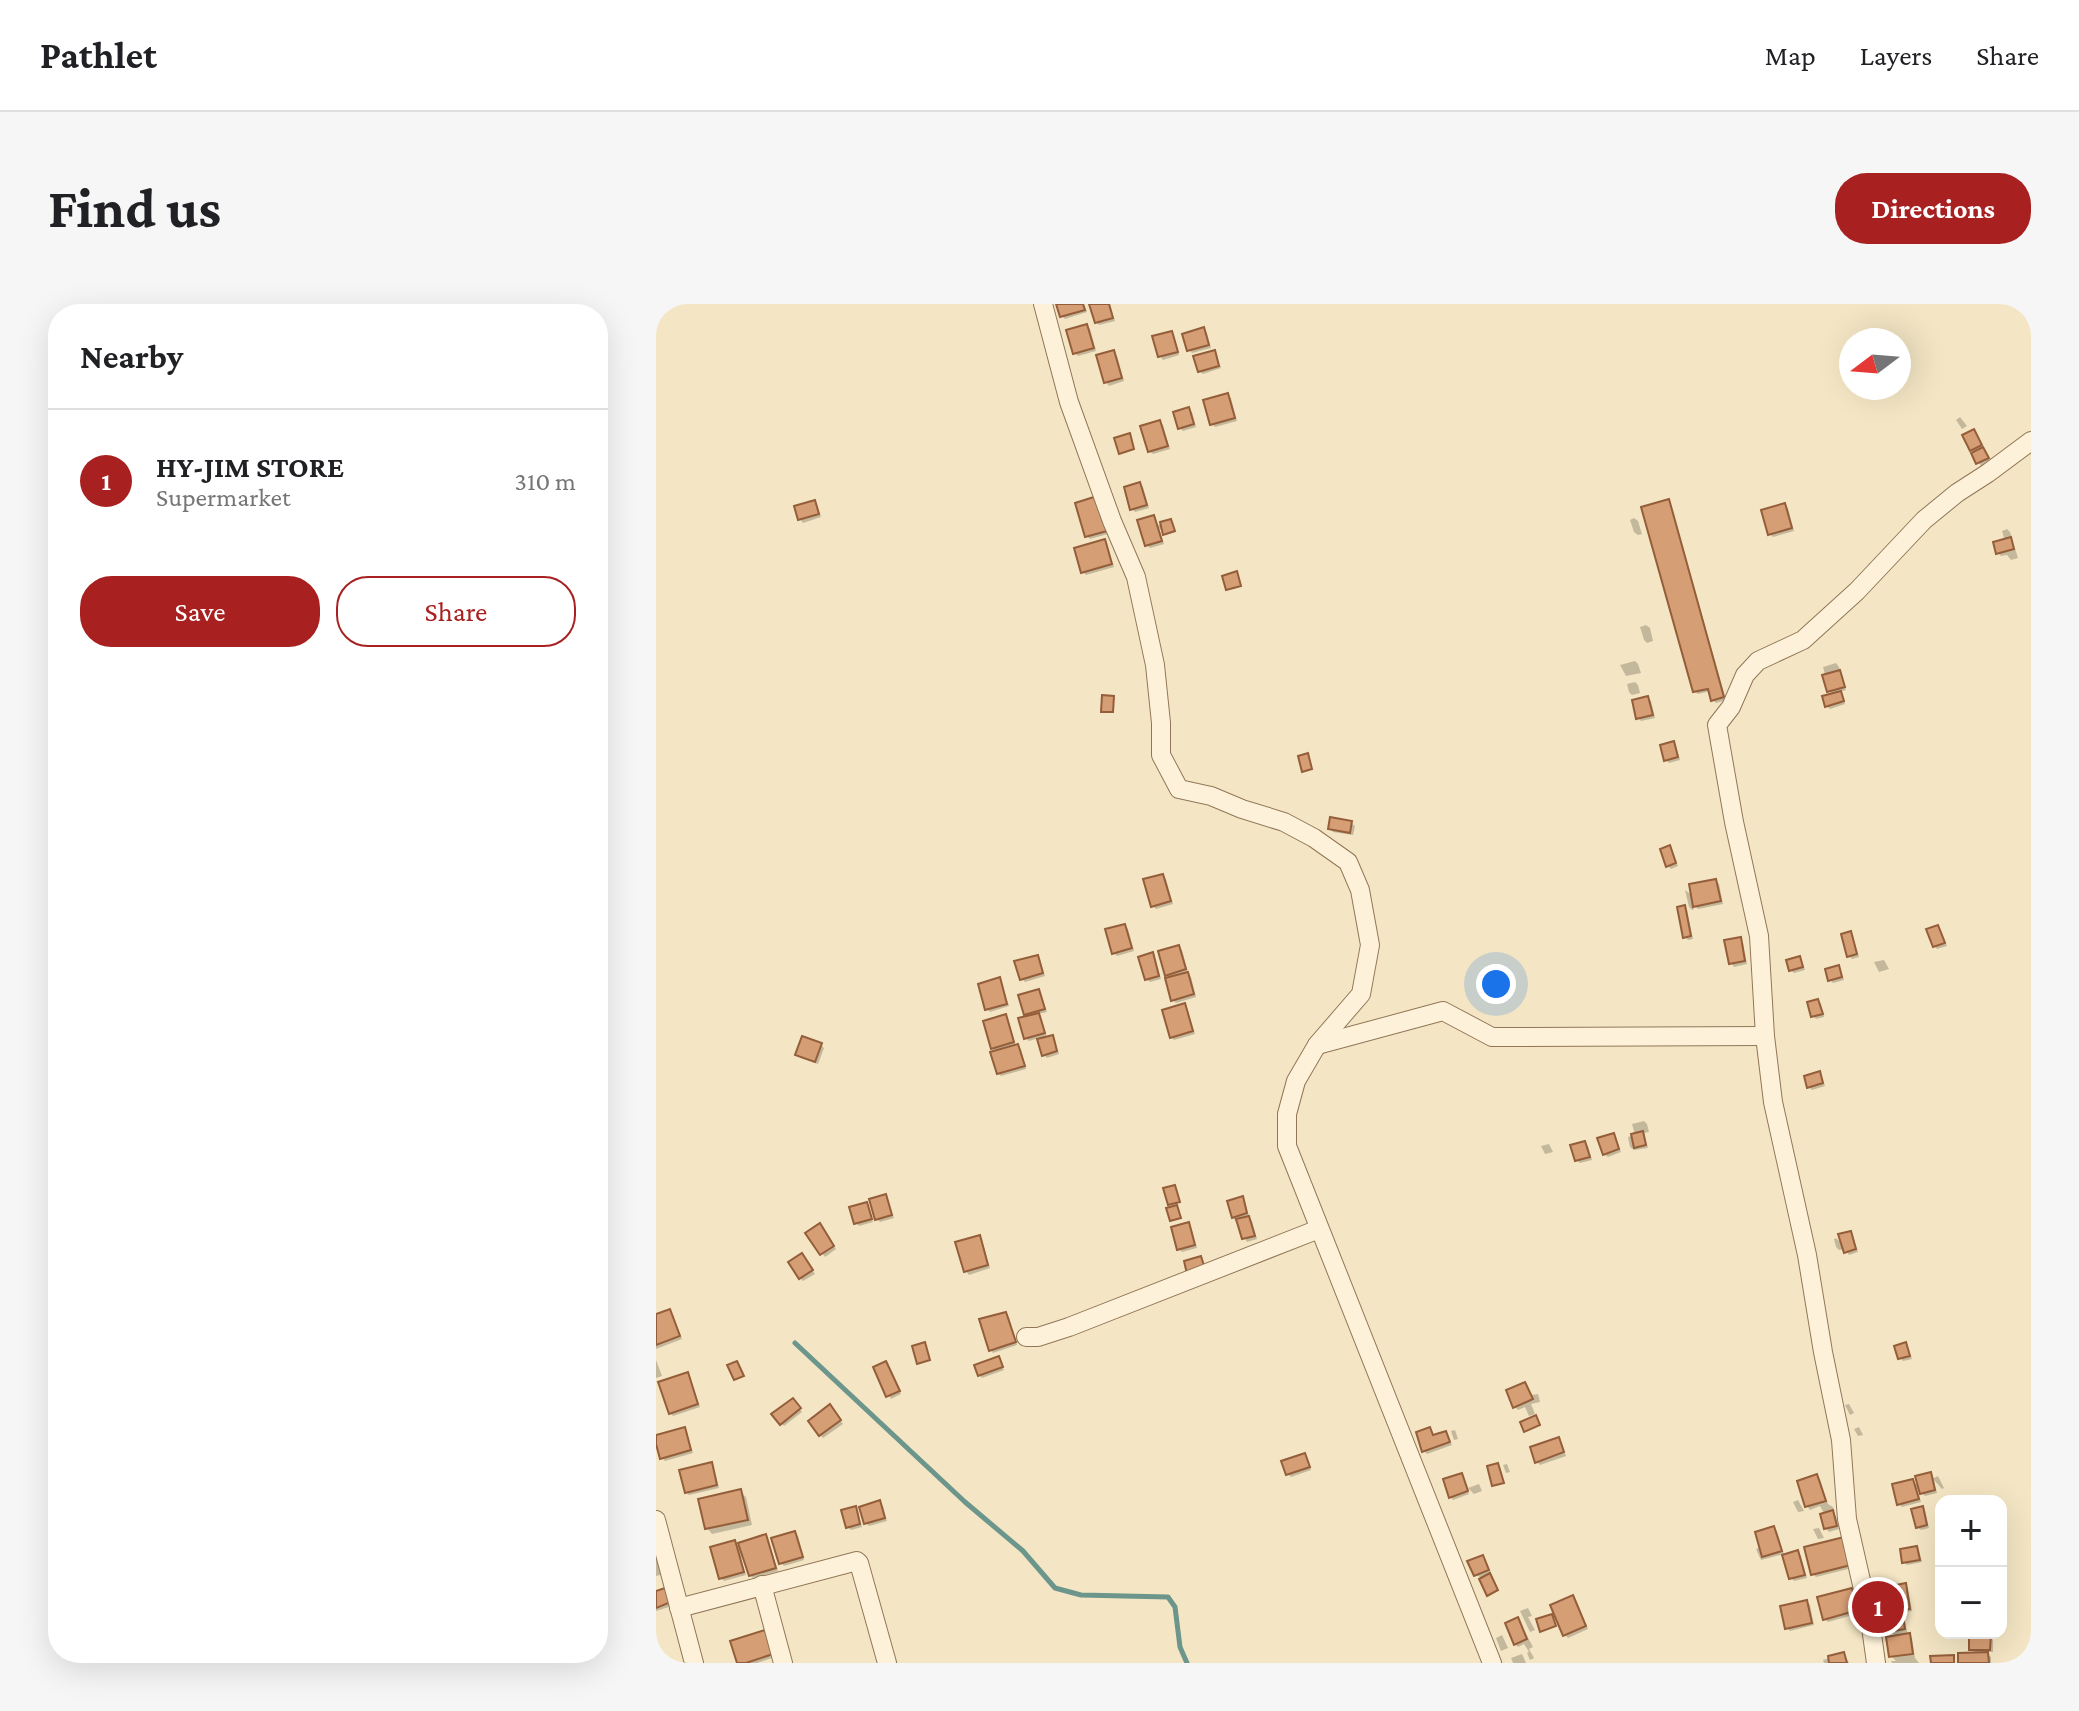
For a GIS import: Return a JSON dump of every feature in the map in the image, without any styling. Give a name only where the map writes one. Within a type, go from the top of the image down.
[{"type":"street","points":[[1043,304],[1069,402],[1136,577],[1155,665],[1161,755],[1179,789],[1211,796],[1284,822],[1314,838],[1348,862],[1360,890],[1370,945],[1361,994],[1317,1045],[1296,1081],[1287,1114],[1287,1146],[1492,1663]]},
{"type":"street","points":[[1876,1663],[1870,1620],[1847,1519],[1841,1440],[1807,1255],[1773,1102],[1765,1036],[1759,936],[1731,809],[1717,725],[1731,707],[1745,675],[1758,661],[1803,640],[1857,591],[1924,520],[2031,441]]},
{"type":"street","points":[[1317,1045],[1443,1011],[1492,1037],[1765,1036]]},
{"type":"street","points":[[1026,1337],[1038,1337],[1069,1327],[1319,1229]]},
{"type":"street","points":[[656,1520],[694,1663]]},
{"type":"street","points":[[679,1608],[857,1561],[887,1663]]},
{"type":"street","points":[[762,1585],[783,1663]]},
{"type":"building","points":[[1056,304],[1083,304],[1085,310],[1060,317]]},
{"type":"building","points":[[1089,304],[1109,304],[1113,318],[1095,323]]},
{"type":"building","points":[[1087,324],[1094,348],[1073,354],[1066,330]]},
{"type":"building","points":[[1204,327],[1209,345],[1187,351],[1182,334]]},
{"type":"building","points":[[1172,331],[1178,352],[1158,357],[1152,336]]},
{"type":"building","points":[[1114,350],[1122,378],[1104,383],[1096,355]]},
{"type":"building","points":[[1215,350],[1219,366],[1198,372],[1193,356]]},
{"type":"building","points":[[1228,393],[1235,418],[1210,425],[1203,400]]},
{"type":"building","points":[[1189,407],[1194,424],[1178,429],[1173,412]]},
{"type":"building","points":[[1160,420],[1168,446],[1148,452],[1140,426]]},
{"type":"building","points":[[1974,429],[1982,445],[1970,451],[1962,435]]},
{"type":"building","points":[[1130,433],[1134,449],[1119,454],[1114,438]]},
{"type":"building","points":[[1983,447],[1989,458],[1976,464],[1971,453]]},
{"type":"building","points":[[1140,482],[1147,505],[1130,510],[1124,487]]},
{"type":"building","points":[[1097,496],[1107,531],[1085,537],[1075,503]]},
{"type":"building","points":[[1669,499],[1724,697],[1711,701],[1708,689],[1693,692],[1641,507]]},
{"type":"building","points":[[815,500],[819,514],[798,520],[794,506]]},
{"type":"building","points":[[1785,503],[1792,528],[1768,535],[1761,510]]},
{"type":"building","points":[[1154,515],[1162,541],[1145,546],[1137,520]]},
{"type":"building","points":[[1171,519],[1175,531],[1163,535],[1160,522]]},
{"type":"building","points":[[2011,537],[2014,549],[1996,554],[1993,542]]},
{"type":"building","points":[[1105,539],[1112,564],[1081,573],[1074,548]]},
{"type":"building","points":[[1237,571],[1241,586],[1226,590],[1222,576]]},
{"type":"building","points":[[1840,670],[1845,687],[1827,692],[1822,675]]},
{"type":"building","points":[[1841,691],[1844,701],[1825,707],[1822,696]]},
{"type":"building","points":[[1102,695],[1114,696],[1113,712],[1101,712]]},
{"type":"building","points":[[1648,696],[1653,715],[1636,719],[1632,700]]},
{"type":"building","points":[[1674,741],[1678,757],[1664,761],[1660,745]]},
{"type":"building","points":[[1308,753],[1312,769],[1302,772],[1298,756]]},
{"type":"building","points":[[1330,817],[1352,821],[1350,833],[1328,829]]},
{"type":"building","points":[[1670,845],[1676,863],[1666,867],[1660,849]]},
{"type":"building","points":[[1163,874],[1171,901],[1151,907],[1143,879]]},
{"type":"building","points":[[1716,879],[1721,901],[1693,907],[1689,884]]},
{"type":"building","points":[[1685,905],[1691,936],[1683,938],[1677,907]]},
{"type":"building","points":[[1125,924],[1132,948],[1112,954],[1105,929]]},
{"type":"building","points":[[1938,925],[1945,943],[1933,947],[1926,929]]},
{"type":"building","points":[[1851,931],[1857,954],[1847,957],[1841,934]]},
{"type":"building","points":[[1741,937],[1745,961],[1729,964],[1724,940]]},
{"type":"building","points":[[1179,945],[1186,969],[1165,976],[1158,951]]},
{"type":"building","points":[[1153,952],[1159,976],[1145,980],[1138,957]]},
{"type":"building","points":[[1038,955],[1043,973],[1020,980],[1014,961]]},
{"type":"building","points":[[1800,956],[1803,967],[1789,971],[1786,960]]},
{"type":"building","points":[[1839,965],[1842,977],[1828,981],[1825,969]]},
{"type":"building","points":[[1188,972],[1194,994],[1171,1001],[1165,978]]},
{"type":"building","points":[[1000,977],[1007,1004],[985,1010],[978,984]]},
{"type":"building","points":[[1039,989],[1045,1009],[1024,1015],[1018,995]]},
{"type":"building","points":[[1818,999],[1823,1014],[1811,1017],[1807,1002]]},
{"type":"building","points":[[1185,1003],[1193,1031],[1170,1038],[1162,1010]]},
{"type":"building","points":[[1039,1013],[1045,1033],[1024,1039],[1018,1018]]},
{"type":"building","points":[[1006,1014],[1014,1042],[991,1049],[983,1021]]},
{"type":"building","points":[[1053,1035],[1057,1051],[1042,1056],[1037,1039]]},
{"type":"building","points":[[802,1036],[822,1043],[815,1062],[795,1055]]},
{"type":"building","points":[[1018,1044],[1025,1066],[997,1074],[990,1052]]},
{"type":"building","points":[[1820,1071],[1823,1083],[1807,1088],[1804,1076]]},
{"type":"building","points":[[1643,1131],[1646,1145],[1634,1148],[1631,1134]]},
{"type":"building","points":[[1614,1133],[1619,1149],[1603,1155],[1597,1138]]},
{"type":"building","points":[[1585,1141],[1590,1157],[1575,1161],[1570,1145]]},
{"type":"building","points":[[1175,1185],[1180,1202],[1168,1205],[1163,1188]]},
{"type":"building","points":[[886,1194],[892,1215],[875,1220],[869,1199]]},
{"type":"building","points":[[1243,1196],[1247,1213],[1232,1218],[1227,1201]]},
{"type":"building","points":[[867,1202],[872,1219],[854,1224],[849,1207]]},
{"type":"building","points":[[1177,1205],[1181,1218],[1170,1221],[1166,1208]]},
{"type":"building","points":[[1249,1216],[1255,1236],[1242,1239],[1236,1219]]},
{"type":"building","points":[[1189,1222],[1195,1245],[1177,1250],[1171,1227]]},
{"type":"building","points":[[820,1223],[834,1246],[820,1255],[805,1233]]},
{"type":"building","points":[[1851,1231],[1856,1249],[1844,1253],[1838,1234]]},
{"type":"building","points":[[980,1235],[988,1265],[964,1272],[955,1242]]},
{"type":"building","points":[[802,1253],[813,1270],[799,1279],[788,1262]]},
{"type":"building","points":[[1201,1256],[1205,1269],[1187,1274],[1184,1261]]},
{"type":"building","points":[[670,1309],[680,1336],[656,1345],[656,1314]]},
{"type":"building","points":[[1006,1312],[1016,1342],[989,1351],[979,1319]]},
{"type":"building","points":[[925,1342],[930,1360],[917,1364],[912,1346]]},
{"type":"building","points":[[1906,1342],[1910,1356],[1898,1359],[1894,1346]]},
{"type":"building","points":[[999,1356],[1003,1367],[978,1376],[974,1365]]},
{"type":"building","points":[[737,1361],[744,1376],[734,1380],[727,1365]]},
{"type":"building","points":[[886,1361],[900,1391],[886,1397],[873,1367]]},
{"type":"building","points":[[688,1372],[698,1404],[669,1414],[658,1382]]},
{"type":"building","points":[[1525,1382],[1533,1399],[1513,1408],[1506,1390]]},
{"type":"building","points":[[793,1398],[801,1408],[780,1425],[771,1414]]},
{"type":"building","points":[[830,1404],[841,1420],[819,1436],[808,1421]]},
{"type":"building","points":[[1536,1415],[1540,1425],[1524,1432],[1520,1422]]},
{"type":"building","points":[[685,1427],[691,1450],[660,1459],[656,1435]]},
{"type":"building","points":[[1430,1427],[1433,1435],[1446,1431],[1450,1442],[1422,1452],[1416,1432]]},
{"type":"building","points":[[1559,1437],[1564,1452],[1535,1463],[1530,1447]]},
{"type":"building","points":[[1305,1453],[1310,1467],[1286,1475],[1281,1461]]},
{"type":"building","points":[[712,1462],[717,1485],[685,1493],[679,1470]]},
{"type":"building","points":[[1498,1463],[1504,1483],[1492,1486],[1487,1466]]},
{"type":"building","points":[[1931,1472],[1935,1490],[1920,1494],[1915,1476]]},
{"type":"building","points":[[1462,1473],[1468,1491],[1449,1498],[1443,1479]]},
{"type":"building","points":[[1817,1474],[1826,1501],[1805,1507],[1797,1481]]},
{"type":"building","points":[[1913,1479],[1919,1499],[1897,1505],[1892,1484]]},
{"type":"building","points":[[741,1489],[748,1520],[705,1529],[698,1499]]},
{"type":"building","points":[[880,1500],[885,1518],[864,1524],[859,1507]]},
{"type":"building","points":[[856,1506],[860,1524],[846,1528],[841,1510]]},
{"type":"building","points":[[1923,1506],[1927,1525],[1916,1528],[1911,1509]]},
{"type":"building","points":[[1833,1510],[1837,1526],[1824,1529],[1820,1514]]},
{"type":"building","points":[[1774,1526],[1782,1551],[1762,1557],[1755,1532]]},
{"type":"building","points":[[795,1531],[803,1557],[779,1564],[771,1538]]},
{"type":"building","points":[[766,1534],[776,1568],[749,1576],[738,1543]]},
{"type":"building","points":[[1844,1537],[1851,1565],[1811,1575],[1804,1547]]},
{"type":"building","points":[[735,1540],[744,1572],[719,1579],[710,1547]]},
{"type":"building","points":[[1917,1546],[1920,1560],[1902,1563],[1900,1549]]},
{"type":"building","points":[[1798,1550],[1805,1575],[1789,1579],[1782,1555]]},
{"type":"building","points":[[1483,1555],[1489,1570],[1474,1576],[1467,1561]]},
{"type":"building","points":[[1490,1573],[1498,1590],[1487,1596],[1479,1579]]},
{"type":"building","points":[[1906,1583],[1910,1609],[1895,1611],[1891,1586]]},
{"type":"building","points":[[1889,1587],[1893,1611],[1880,1613],[1876,1589]]},
{"type":"building","points":[[665,1588],[671,1602],[656,1608],[656,1591]]},
{"type":"building","points":[[1852,1588],[1858,1610],[1823,1620],[1817,1597]]},
{"type":"building","points":[[1573,1595],[1586,1626],[1563,1636],[1550,1605]]},
{"type":"building","points":[[1807,1600],[1812,1623],[1785,1629],[1780,1606]]},
{"type":"building","points":[[1552,1614],[1556,1626],[1540,1632],[1536,1619]]},
{"type":"building","points":[[1903,1616],[1905,1629],[1888,1632],[1885,1619]]},
{"type":"building","points":[[1518,1617],[1527,1639],[1514,1645],[1505,1623]]},
{"type":"building","points":[[765,1630],[773,1654],[737,1663],[730,1641]]},
{"type":"building","points":[[1910,1633],[1913,1654],[1889,1657],[1886,1637]]},
{"type":"building","points":[[1969,1639],[1991,1639],[1990,1650],[1969,1650]]},
{"type":"building","points":[[1844,1652],[1847,1663],[1829,1663],[1828,1656]]},
{"type":"building","points":[[1988,1652],[1989,1663],[1958,1663],[1958,1653]]},
{"type":"building","points":[[1954,1655],[1954,1663],[1931,1663],[1930,1656]]},
{"type":"waterway","points":[[795,1343],[965,1502],[1023,1551],[1055,1588],[1081,1595],[1168,1597],[1175,1607],[1180,1647],[1187,1663]]},
{"type":"place","name":"HY-JIM STORE","points":[[1878,1607]]}]
